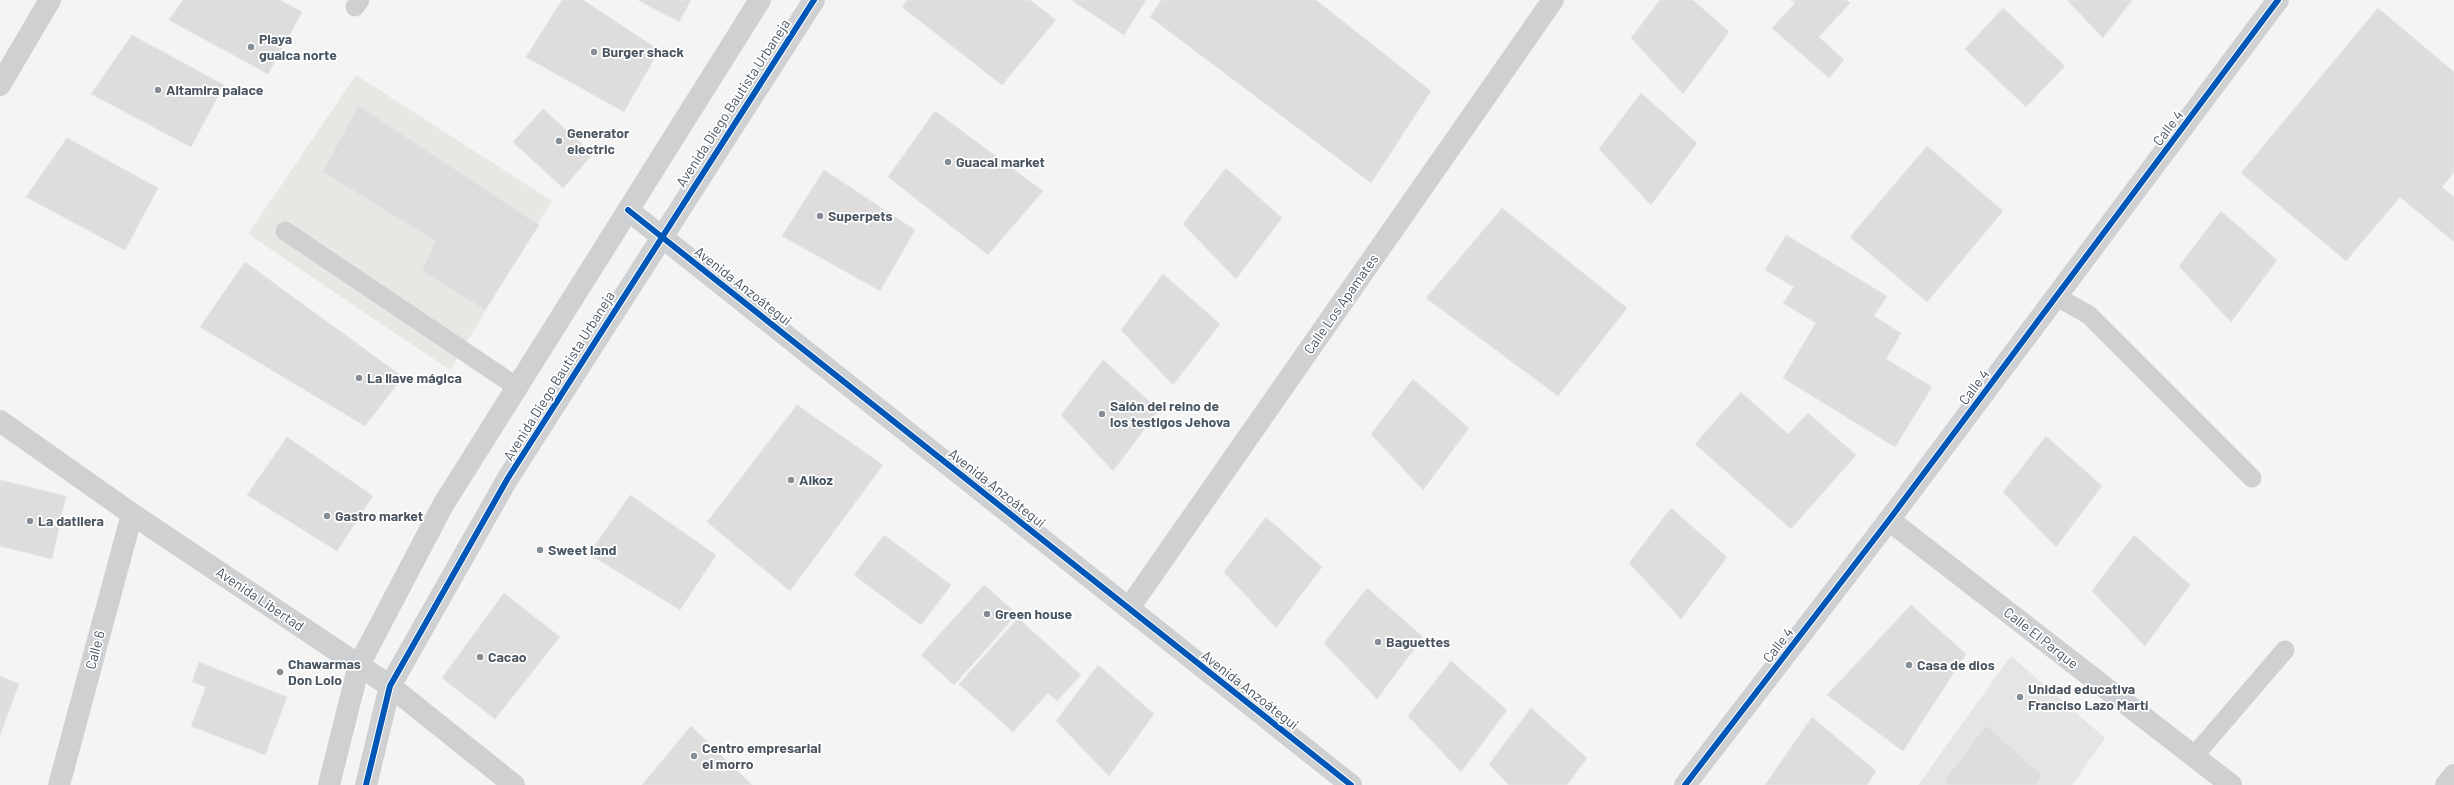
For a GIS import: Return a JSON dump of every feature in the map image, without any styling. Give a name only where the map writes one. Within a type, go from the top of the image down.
[{"type":"street","points":[[0,85],[50,0]]},
{"type":"street","points":[[329,785],[359,665],[443,505],[760,0]]},
{"type":"street","name":"Avenida Diego Bautista Urbaneja","points":[[366,785],[390,686],[508,478],[661,236],[814,0]]},
{"type":"street","name":"Calle Los Apamates","points":[[1129,608],[1553,0]]},
{"type":"street","name":"Calle 4","points":[[1685,785],[1889,520],[2278,0]]},
{"type":"street","name":"Avenida Anzoátegui","points":[[628,210],[1351,785]]},
{"type":"street","name":"Avenida Libertad","points":[[0,421],[132,514],[390,686],[514,785]]},
{"type":"street","name":"Calle 6","points":[[59,785],[132,514]]},
{"type":"street","name":"Calle El Parque","points":[[1889,520],[2231,785]]},
{"type":"street","points":[[2446,785],[2454,775]]},
{"type":"lane","points":[[285,231],[517,387]]},
{"type":"lane","points":[[2057,297],[2089,315],[2252,478]]},
{"type":"lane","points":[[2194,756],[2285,650]]},
{"type":"shaded area","points":[[356,75],[552,201],[450,370],[248,234]]},
{"type":"shaded area","name":"Unidad educativa Franciso Lazo Martí","points":[[2011,656],[2105,738],[2072,785],[1918,785]]},
{"type":"building","name":"Playa guaica norte","points":[[183,0],[280,0],[302,12],[268,74],[169,20]]},
{"type":"building","points":[[562,0],[583,0],[659,50],[624,112],[526,57]]},
{"type":"building","points":[[638,0],[691,0],[679,22]]},
{"type":"building","points":[[907,0],[1030,0],[1056,20],[1002,85],[902,7]]},
{"type":"building","points":[[1071,0],[1146,0],[1124,35]]},
{"type":"building","points":[[1161,0],[1316,0],[1431,91],[1371,183],[1150,17]]},
{"type":"building","points":[[1660,0],[1693,0],[1729,32],[1683,94],[1631,38]]},
{"type":"building","points":[[1791,0],[1847,0],[1850,3],[1819,37],[1844,60],[1829,78],[1772,28],[1795,3]]},
{"type":"building","points":[[2067,0],[2132,0],[2103,38]]},
{"type":"building","points":[[2003,8],[2065,66],[2026,107],[1965,49]]},
{"type":"building","points":[[2378,8],[2454,72],[2454,172],[2442,187],[2454,197],[2454,242],[2400,197],[2346,261],[2241,173]]},
{"type":"building","name":"Altamira palace","points":[[132,35],[224,85],[191,147],[91,94]]},
{"type":"building","points":[[1641,93],[1697,143],[1651,205],[1599,149]]},
{"type":"building","points":[[358,105],[539,225],[485,310],[422,271],[435,241],[323,172]]},
{"type":"building","points":[[543,109],[593,154],[563,188],[513,142]]},
{"type":"building","points":[[935,111],[1043,191],[988,255],[888,177]]},
{"type":"building","points":[[67,138],[158,188],[125,250],[26,197]]},
{"type":"building","points":[[1927,146],[2003,211],[1927,302],[1850,237]]},
{"type":"building","points":[[1226,168],[1282,218],[1236,279],[1183,224]]},
{"type":"building","points":[[824,170],[915,230],[880,291],[782,236]]},
{"type":"building","points":[[1502,208],[1627,308],[1558,396],[1426,298]]},
{"type":"building","points":[[2221,211],[2277,260],[2231,322],[2179,266]]},
{"type":"building","points":[[1786,235],[1887,296],[1874,316],[1901,333],[1886,359],[1932,387],[1895,447],[1783,378],[1816,323],[1783,303],[1794,287],[1765,270]]},
{"type":"building","points":[[245,262],[403,377],[365,426],[200,327]]},
{"type":"building","points":[[1163,274],[1220,324],[1173,385],[1121,330]]},
{"type":"building","points":[[1103,360],[1159,410],[1113,471],[1061,415]]},
{"type":"building","points":[[1413,379],[1469,428],[1423,490],[1371,434]]},
{"type":"building","points":[[1741,392],[1788,434],[1808,413],[1856,455],[1791,529],[1695,444]]},
{"type":"building","points":[[797,405],[883,465],[790,591],[707,522]]},
{"type":"building","points":[[2046,436],[2102,486],[2056,547],[2003,492]]},
{"type":"building","points":[[287,437],[373,496],[337,551],[247,495]]},
{"type":"building","name":"La datilera","points":[[0,480],[66,496],[52,559],[0,546]]},
{"type":"building","points":[[630,495],[716,555],[680,610],[589,554]]},
{"type":"building","points":[[1671,508],[1727,557],[1681,619],[1629,563]]},
{"type":"building","points":[[1266,517],[1322,567],[1276,628],[1224,572]]},
{"type":"building","points":[[884,535],[951,585],[921,625],[854,575]]},
{"type":"building","points":[[2134,535],[2190,585],[2145,646],[2092,591]]},
{"type":"building","points":[[984,585],[1017,614],[954,685],[921,655]]},
{"type":"building","points":[[1367,588],[1423,637],[1377,699],[1324,643]]},
{"type":"building","points":[[504,593],[560,637],[495,719],[442,678]]},
{"type":"building","points":[[1911,605],[1966,654],[1903,751],[1827,695]]},
{"type":"building","points":[[1018,618],[1081,675],[1057,701],[1048,693],[1013,732],[959,684]]},
{"type":"building","points":[[1451,661],[1507,710],[1461,772],[1408,716]]},
{"type":"building","points":[[199,662],[287,697],[265,755],[191,726],[206,687],[192,682]]},
{"type":"building","points":[[1098,665],[1154,714],[1109,776],[1056,721]]},
{"type":"building","points":[[0,676],[19,684],[0,735]]},
{"type":"building","points":[[1531,708],[1587,758],[1567,785],[1509,785],[1489,764]]},
{"type":"building","points":[[1812,717],[1876,771],[1867,785],[1765,785]]},
{"type":"building","points":[[1986,725],[2042,775],[2035,785],[1948,785],[1944,781]]},
{"type":"building","name":"Centro empresarial el morro","points":[[691,726],[752,785],[642,785]]},
{"type":"cycle path","points":[[366,785],[390,686],[508,478],[814,0]]},
{"type":"cycle path","points":[[1685,785],[1889,520],[2278,0]]},
{"type":"cycle path","points":[[628,210],[1351,785]]},
{"type":"place","name":"Playa guaica norte","points":[[251,47]]},
{"type":"place","name":"Burger shack","points":[[594,52]]},
{"type":"place","name":"Altamira palace","points":[[158,90]]},
{"type":"place","name":"Generator electric","points":[[559,141]]},
{"type":"place","name":"Guacal market","points":[[948,162]]},
{"type":"place","name":"Superpets","points":[[820,216]]},
{"type":"place","name":"La llave mágica","points":[[359,378]]},
{"type":"place","name":"Salón del reino de los testigos Jehova","points":[[1102,414]]},
{"type":"place","name":"Aikoz","points":[[791,480]]},
{"type":"place","name":"Gastro market","points":[[327,516]]},
{"type":"place","name":"La datilera","points":[[30,521]]},
{"type":"place","name":"Sweet land","points":[[540,550]]},
{"type":"place","name":"Green house","points":[[987,614]]},
{"type":"place","name":"Baguettes","points":[[1378,642]]},
{"type":"place","name":"Cacao","points":[[480,657]]},
{"type":"place","name":"Casa de dios","points":[[1909,665]]},
{"type":"place","name":"Chawarmas Don Lolo","points":[[280,672]]},
{"type":"place","name":"Unidad educativa Franciso Lazo Martí","points":[[2020,697]]},
{"type":"place","name":"Centro empresarial el morro","points":[[694,756]]}]
